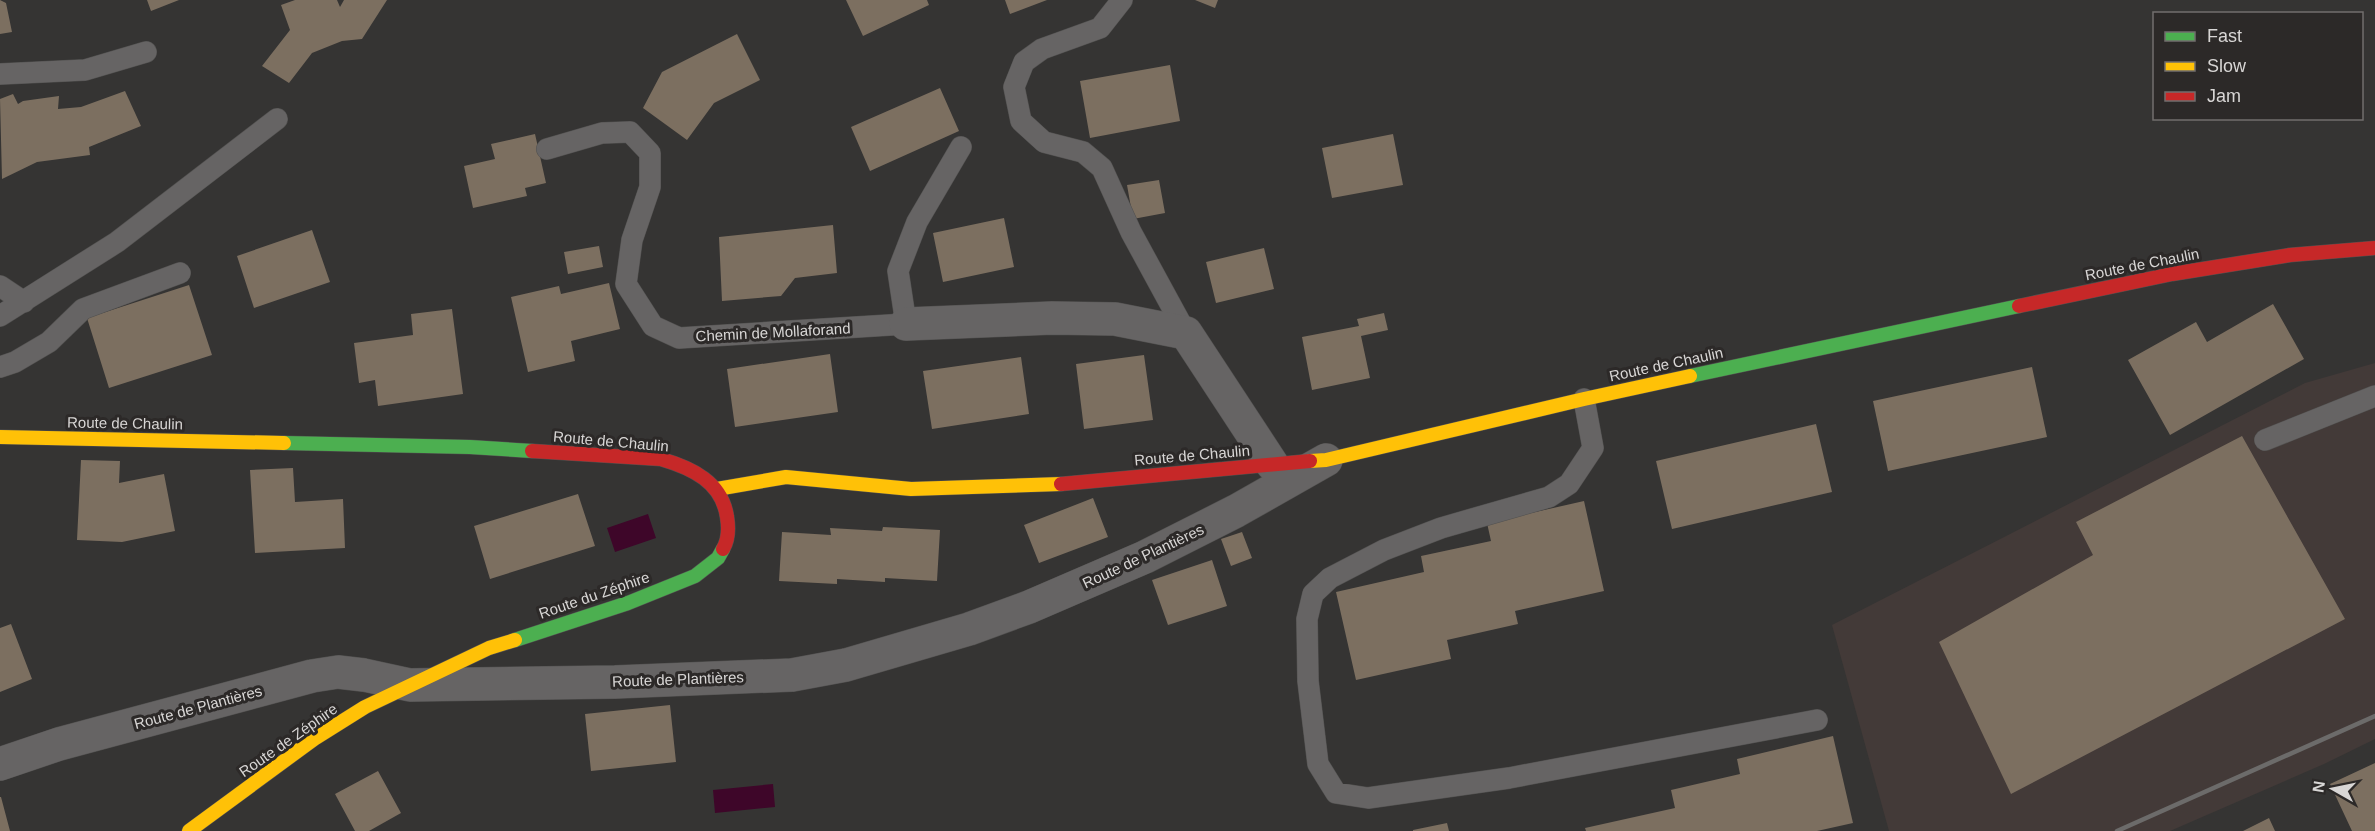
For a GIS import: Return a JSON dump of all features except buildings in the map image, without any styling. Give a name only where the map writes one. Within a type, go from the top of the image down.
[{"type":"street","name":"Route de Chaulin","points":[[0,437],[470,447],[660,459],[694,472],[717,489],[786,477],[910,489],[1036,486],[1326,460],[1584,399],[2172,274],[2290,255],[2375,248]]},
{"type":"street","name":"Chemin de Mollaforand","points":[[906,324],[1052,318],[1116,319],[1186,333]]},
{"type":"street","points":[[1186,333],[1272,464]]},
{"type":"street","name":"Route de Plantières","points":[[0,764],[59,744],[312,676],[338,672],[410,685],[615,682],[780,675],[846,665],[969,629],[1050,598],[1146,557],[1236,512],[1326,460]]},
{"type":"street","name":"Route du Zéphire","points":[[410,685],[489,648],[628,603],[695,576],[718,558],[725,546],[729,531],[725,502],[717,489]]},
{"type":"street","name":"Route de Zéphire","points":[[189,831],[314,739],[365,707],[410,685]]},
{"type":"lane","points":[[1122,0],[1100,28],[1042,49],[1024,62],[1014,87],[1022,121],[1044,142],[1083,153],[1102,168],[1131,232],[1186,333]]},
{"type":"lane","points":[[0,74],[85,70],[146,52]]},
{"type":"lane","points":[[0,316],[117,242],[277,119]]},
{"type":"lane","name":"Chemin de Mollaforand","points":[[547,149],[602,133],[630,132],[650,153],[651,187],[632,240],[626,284],[653,326],[678,338],[906,324]]},
{"type":"lane","points":[[906,324],[898,271],[917,222],[961,147]]},
{"type":"lane","points":[[0,366],[15,362],[49,342],[83,309],[180,273]]},
{"type":"lane","points":[[0,286],[24,302]]},
{"type":"lane","points":[[2265,440],[2375,396]]},
{"type":"lane","points":[[1584,399],[1593,448],[1569,484],[1549,497],[1441,528],[1384,550],[1330,578],[1313,594],[1307,619],[1308,681],[1318,764],[1336,793],[1368,798],[1509,778],[1817,720]]},
{"type":"shaded area","points":[[2375,363],[2375,739],[2324,764],[2170,831],[1889,831],[1832,625],[2305,383]]},
{"type":"shaded area","points":[[648,514],[656,538],[615,552],[607,528]]},
{"type":"shaded area","points":[[773,784],[775,807],[715,813],[713,790]]},
{"type":"railway","points":[[2117,831],[2375,716]]},
{"type":"traffic: fast","points":[[1690,376],[2019,306]]},
{"type":"traffic: fast","points":[[284,443],[470,447],[532,451]]},
{"type":"traffic: fast","points":[[515,640],[628,603],[695,576],[718,558],[723,549]]},
{"type":"traffic: slow","points":[[1310,461],[1326,460],[1690,376]]},
{"type":"traffic: slow","points":[[0,437],[284,443]]},
{"type":"traffic: slow","points":[[717,489],[786,477],[911,489],[1061,484]]},
{"type":"traffic: slow","points":[[189,831],[314,739],[365,707],[489,648],[515,640]]},
{"type":"traffic: jam","points":[[2019,306],[2172,274],[2290,255],[2375,248]]},
{"type":"traffic: jam","points":[[532,451],[661,459],[694,472],[712,486],[724,505],[728,530],[723,549]]},
{"type":"traffic: jam","points":[[1061,484],[1310,461]]}]
